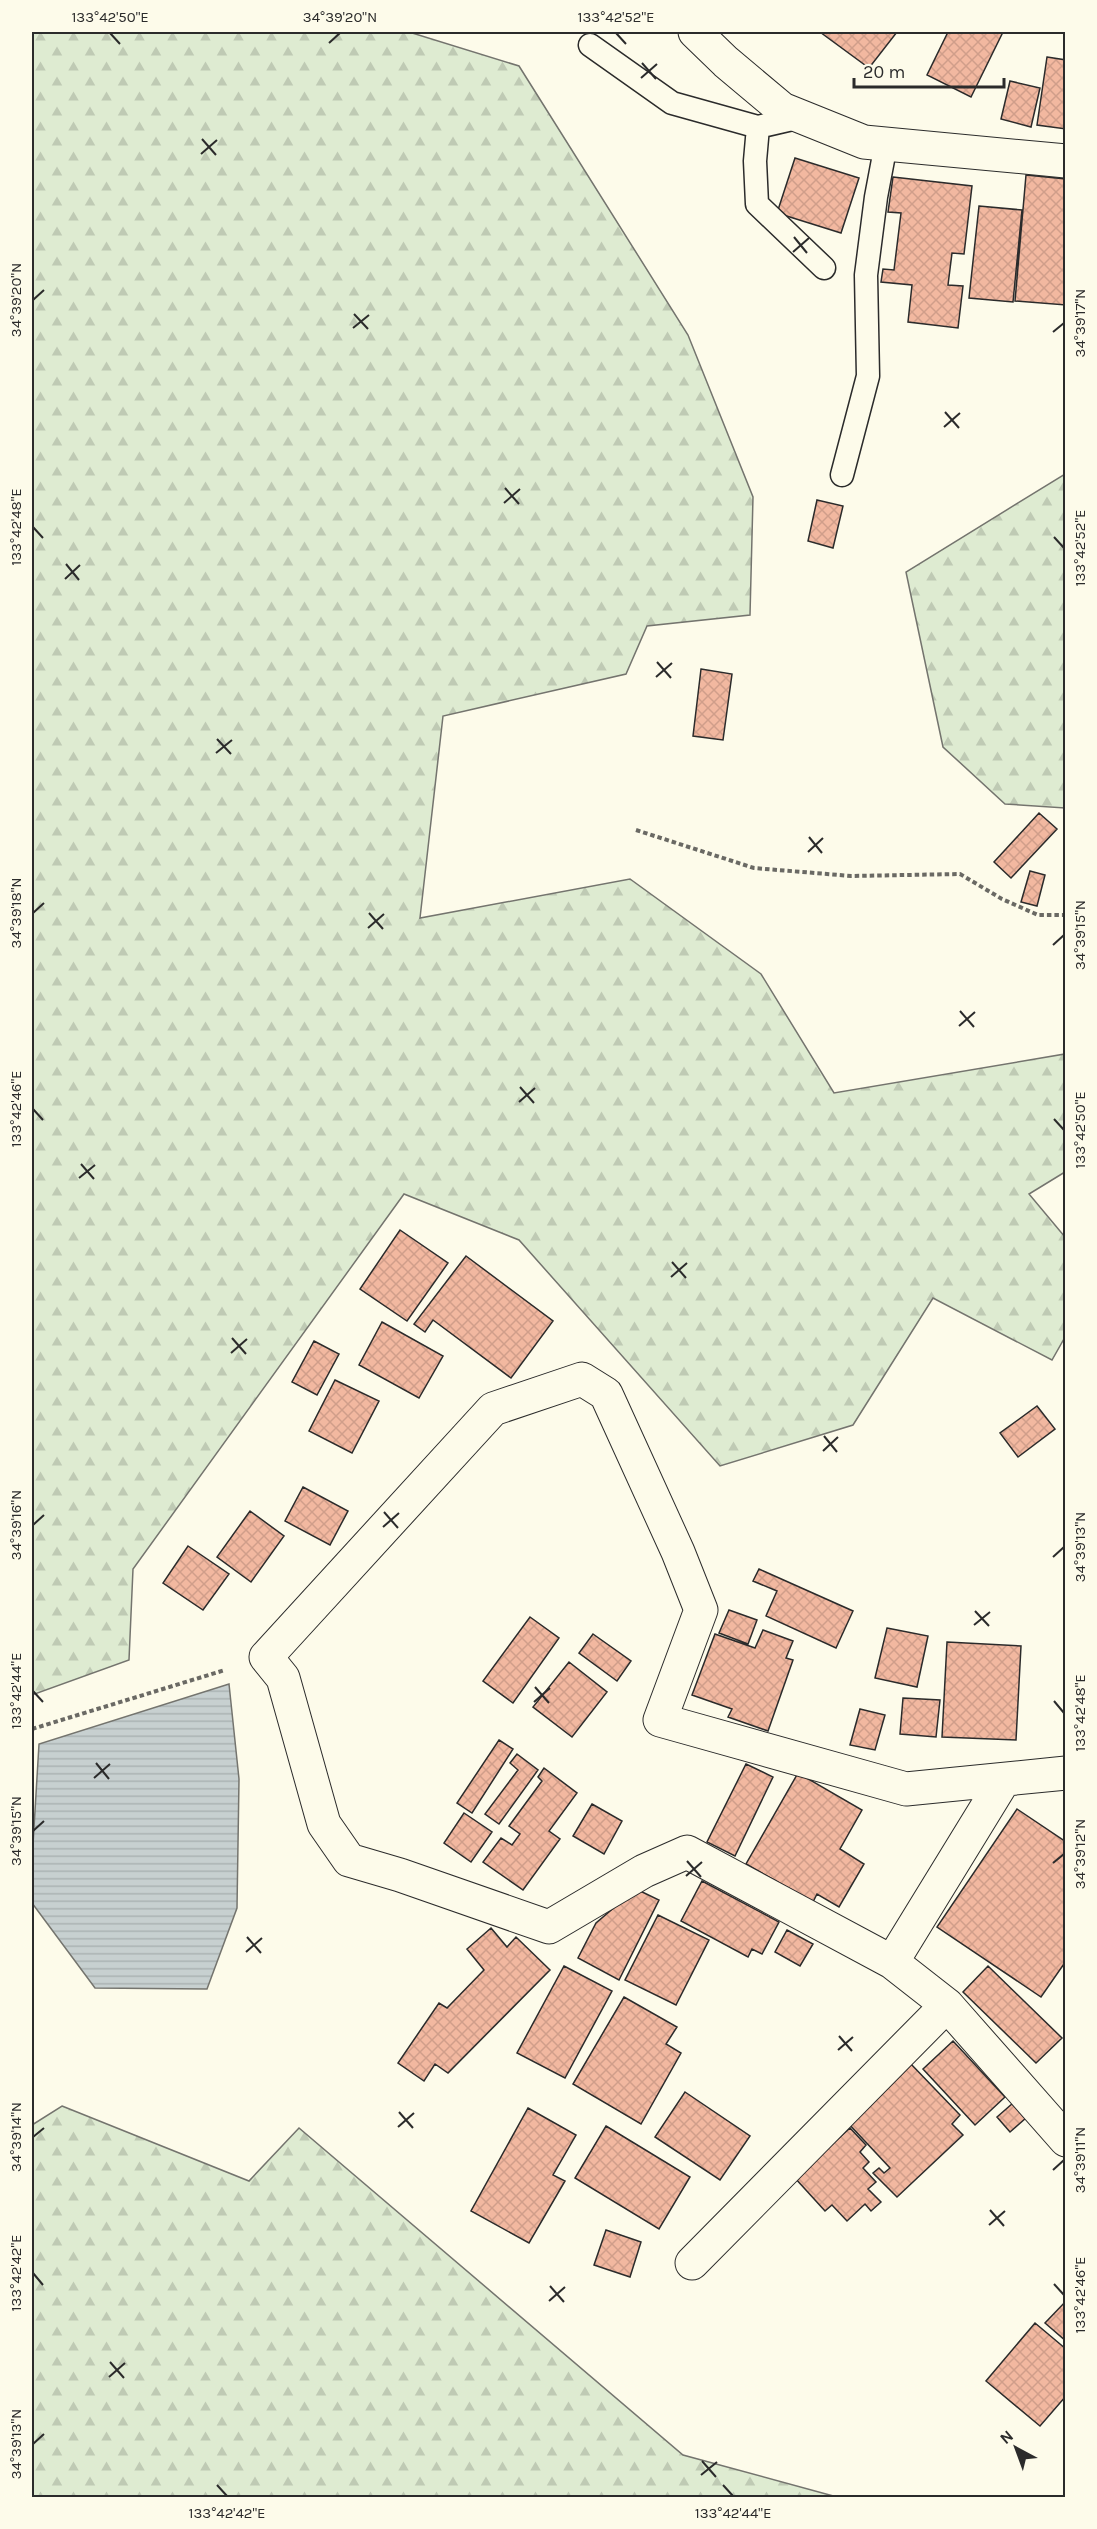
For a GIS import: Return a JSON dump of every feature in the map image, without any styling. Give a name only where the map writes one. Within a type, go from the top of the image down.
[{"type":"street","points":[[695,32],[726,62],[782,109],[864,142],[1065,161]]},
{"type":"street","points":[[1065,1773],[906,1789],[660,1720],[701,1610],[678,1552],[606,1394],[582,1379],[493,1409],[266,1657],[283,1678],[324,1824],[349,1860],[400,1875],[549,1927],[644,1870],[687,1852],[892,1962],[947,2005],[1065,2140]]},
{"type":"street","points":[[892,1962],[1003,1781]]},
{"type":"street","points":[[692,2263],[947,2005]]},
{"type":"lane","points":[[590,45],[672,103],[758,127],[801,117]]},
{"type":"lane","points":[[758,127],[755,160],[757,204],[824,268]]},
{"type":"lane","points":[[842,475],[868,376],[866,275],[876,197],[886,144]]},
{"type":"path","points":[[636,830],[754,868],[851,876],[960,874],[1002,899],[1038,915],[1065,915]]},
{"type":"path","points":[[32,1729],[266,1657]]},
{"type":"green space","points":[[32,32],[409,32],[519,66],[688,335],[753,497],[750,615],[647,626],[626,674],[443,716],[420,918],[630,879],[761,974],[834,1093],[1065,1054],[1065,1172],[1029,1194],[1065,1237],[1065,1337],[1052,1360],[933,1298],[853,1425],[720,1466],[519,1240],[404,1194],[133,1569],[129,1660],[32,1695]]},
{"type":"green space","points":[[1065,474],[1065,808],[1005,804],[943,747],[906,572]]},
{"type":"green space","points":[[62,2106],[249,2181],[299,2128],[683,2455],[837,2497],[32,2497],[32,2125]]},
{"type":"shaded area","points":[[229,1684],[239,1779],[237,1908],[207,1989],[95,1988],[32,1903],[32,1861],[39,1744]]},
{"type":"building","points":[[820,32],[897,32],[869,68]]},
{"type":"building","points":[[948,32],[1003,32],[971,97],[927,75]]},
{"type":"building","points":[[1047,57],[1066,60],[1066,129],[1037,125]]},
{"type":"building","points":[[1010,81],[1040,88],[1031,127],[1001,119]]},
{"type":"building","points":[[795,158],[859,178],[841,233],[777,213]]},
{"type":"building","points":[[1026,175],[1066,179],[1066,305],[1015,301]]},
{"type":"building","points":[[893,177],[972,186],[964,254],[952,253],[948,285],[963,286],[958,328],[908,322],[912,285],[881,282],[883,269],[894,270],[901,213],[888,212]]},
{"type":"building","points":[[979,206],[1022,210],[1013,302],[969,298]]},
{"type":"building","points":[[817,500],[843,506],[833,548],[808,541]]},
{"type":"building","points":[[701,669],[732,674],[723,740],[693,736]]},
{"type":"building","points":[[1039,813],[1057,829],[1011,878],[994,862]]},
{"type":"building","points":[[1030,871],[1045,875],[1037,906],[1021,902]]},
{"type":"building","points":[[400,1230],[448,1263],[407,1321],[360,1289]]},
{"type":"building","points":[[466,1256],[553,1321],[511,1378],[433,1320],[425,1332],[414,1324]]},
{"type":"building","points":[[382,1322],[443,1356],[419,1398],[359,1365]]},
{"type":"building","points":[[314,1341],[339,1354],[317,1395],[292,1382]]},
{"type":"building","points":[[335,1380],[379,1401],[352,1453],[309,1431]]},
{"type":"building","points":[[1037,1406],[1055,1429],[1018,1457],[1000,1433]]},
{"type":"building","points":[[303,1487],[348,1511],[330,1545],[285,1521]]},
{"type":"building","points":[[250,1511],[284,1536],[251,1582],[217,1557]]},
{"type":"building","points":[[188,1546],[229,1574],[203,1610],[163,1583]]},
{"type":"building","points":[[759,1569],[853,1611],[836,1648],[766,1616],[777,1591],[753,1581]]},
{"type":"building","points":[[729,1610],[757,1620],[748,1644],[719,1633]]},
{"type":"building","points":[[530,1617],[559,1638],[513,1703],[483,1681]]},
{"type":"building","points":[[887,1628],[928,1636],[917,1687],[875,1678]]},
{"type":"building","points":[[763,1630],[793,1641],[786,1658],[793,1660],[768,1731],[728,1717],[732,1709],[692,1695],[715,1634],[755,1648]]},
{"type":"building","points":[[593,1634],[631,1661],[617,1681],[579,1653]]},
{"type":"building","points":[[947,1642],[1021,1646],[1016,1740],[942,1737]]},
{"type":"building","points":[[569,1662],[607,1692],[572,1737],[533,1707]]},
{"type":"building","points":[[903,1698],[940,1700],[936,1737],[900,1734]]},
{"type":"building","points":[[860,1709],[885,1715],[875,1750],[850,1745]]},
{"type":"building","points":[[499,1740],[513,1749],[472,1813],[457,1803]]},
{"type":"building","points":[[517,1754],[538,1770],[499,1824],[485,1814],[518,1770],[510,1763]]},
{"type":"building","points":[[746,1764],[773,1777],[735,1856],[707,1842]]},
{"type":"building","points":[[544,1768],[577,1793],[549,1831],[560,1839],[523,1890],[483,1862],[501,1838],[512,1845],[520,1834],[509,1826],[542,1781],[538,1777]]},
{"type":"building","points":[[798,1773],[862,1810],[840,1849],[864,1864],[839,1907],[817,1894],[813,1902],[746,1864]]},
{"type":"building","points":[[592,1804],[622,1821],[604,1854],[573,1836]]},
{"type":"building","points":[[1017,1809],[1066,1842],[1066,1961],[1041,1997],[937,1927]]},
{"type":"building","points":[[464,1813],[492,1832],[471,1862],[444,1843]]},
{"type":"building","points":[[702,1881],[779,1922],[762,1954],[752,1949],[748,1957],[681,1921]]},
{"type":"building","points":[[636,1889],[659,1900],[619,1980],[578,1958],[596,1923]]},
{"type":"building","points":[[658,1915],[709,1940],[676,2005],[625,1980]]},
{"type":"building","points":[[491,1928],[507,1947],[516,1937],[550,1970],[448,2073],[435,2064],[424,2081],[398,2063],[439,2003],[447,2008],[484,1970],[467,1949]]},
{"type":"building","points":[[787,1930],[813,1944],[800,1966],[775,1952]]},
{"type":"building","points":[[564,1966],[612,1991],[565,2078],[517,2053]]},
{"type":"building","points":[[988,1966],[1062,2038],[1036,2063],[963,1992]]},
{"type":"building","points":[[624,1997],[677,2027],[666,2044],[681,2053],[641,2124],[573,2084]]},
{"type":"building","points":[[953,2041],[1005,2097],[975,2125],[923,2069]]},
{"type":"building","points":[[909,2062],[960,2115],[952,2124],[963,2135],[897,2197],[873,2173],[879,2168],[884,2173],[890,2168],[847,2122]]},
{"type":"building","points":[[685,2092],[750,2136],[720,2180],[655,2137]]},
{"type":"building","points":[[1013,2103],[1026,2118],[1010,2132],[997,2117]]},
{"type":"building","points":[[528,2108],[576,2135],[553,2175],[565,2181],[529,2243],[471,2211]]},
{"type":"building","points":[[606,2126],[690,2177],[659,2229],[575,2178]]},
{"type":"building","points":[[850,2128],[866,2145],[860,2152],[869,2162],[863,2168],[876,2182],[868,2189],[881,2202],[871,2211],[865,2204],[847,2221],[832,2205],[825,2211],[795,2178]]},
{"type":"building","points":[[606,2230],[641,2242],[630,2277],[594,2265]]},
{"type":"building","points":[[1066,2301],[1066,2341],[1045,2323]]},
{"type":"building","points":[[1035,2323],[1066,2349],[1066,2396],[1040,2426],[986,2381]]}]
